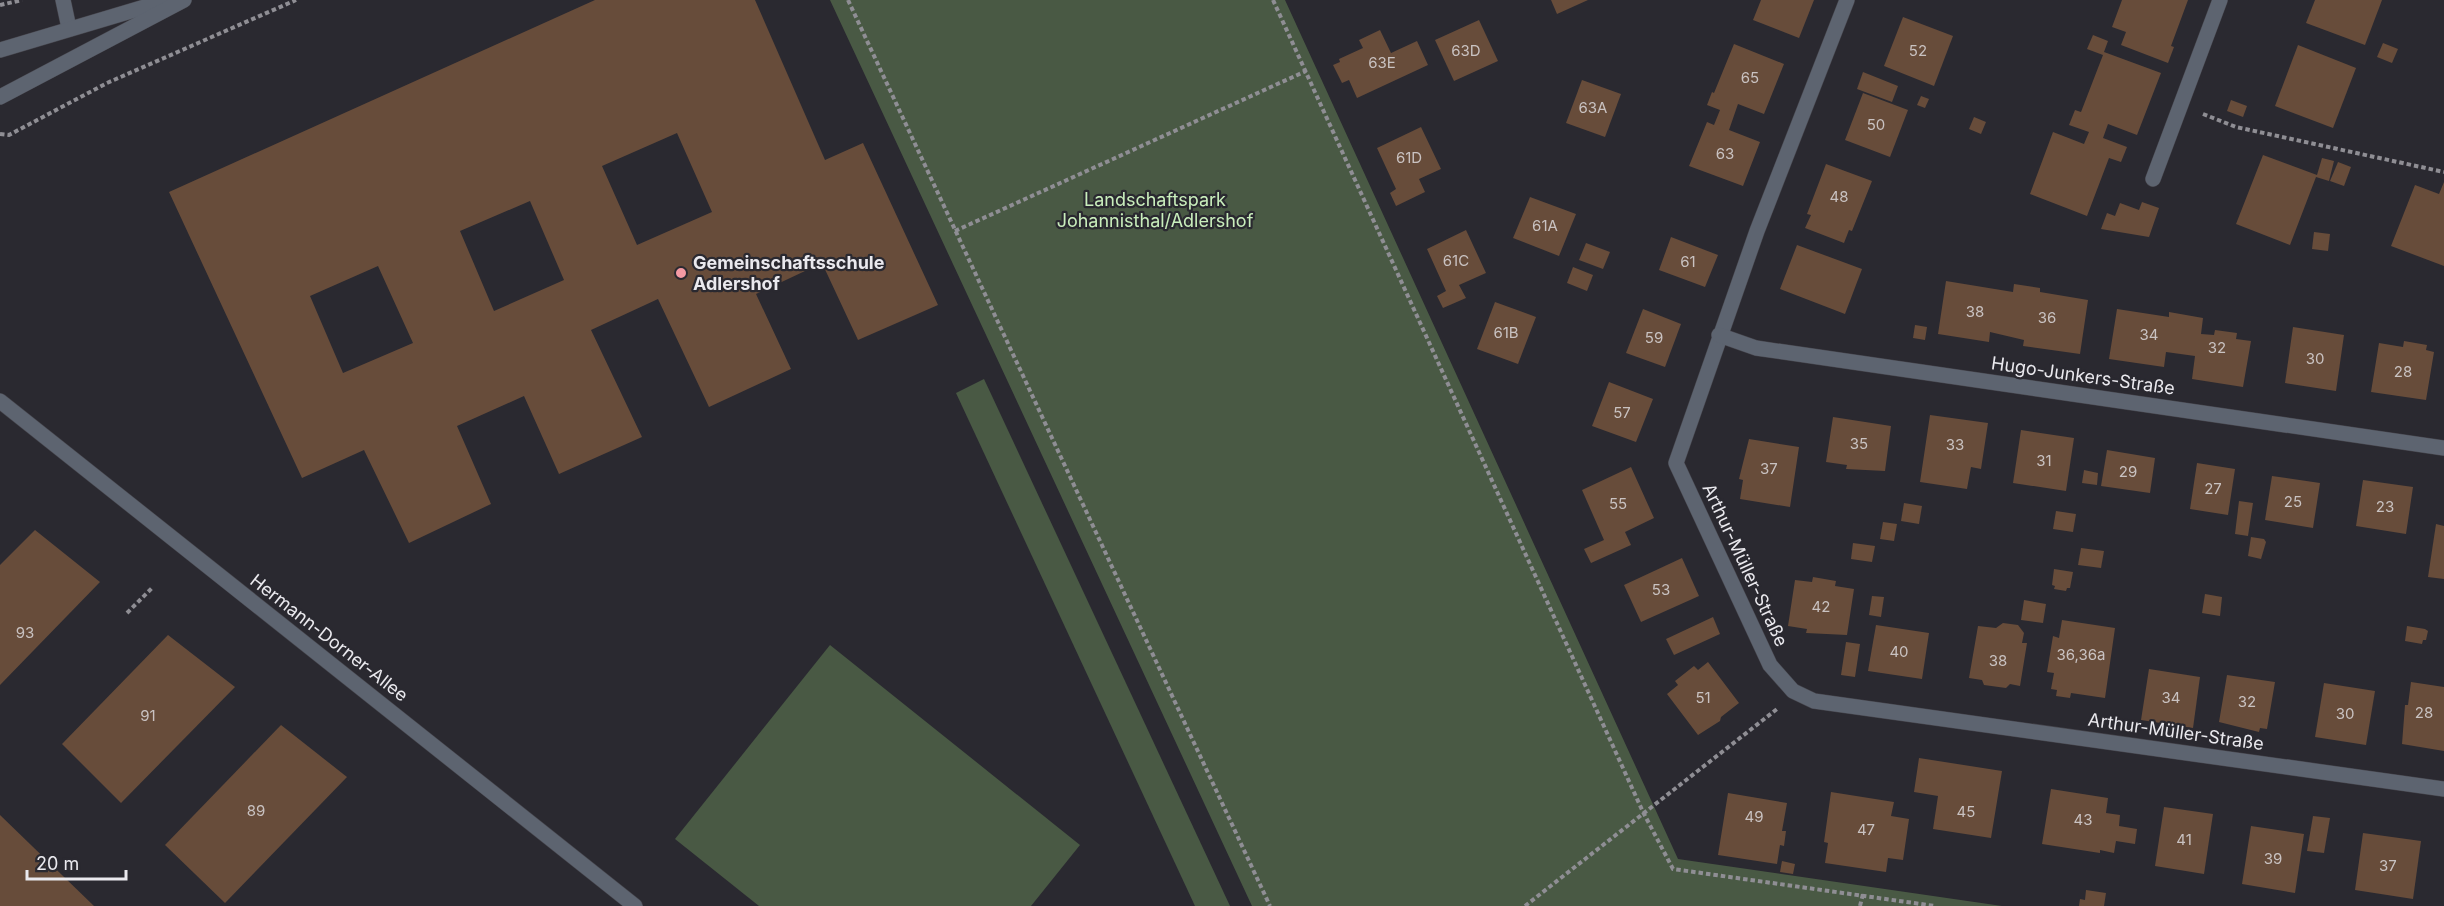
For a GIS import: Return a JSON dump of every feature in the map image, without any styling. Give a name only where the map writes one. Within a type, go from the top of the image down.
[{"type":"street","points":[[63,0],[69,28]]},
{"type":"street","points":[[0,50],[168,0]]},
{"type":"street","points":[[0,97],[184,0]]},
{"type":"street","name":"Arthur-Müller-Straße","points":[[1847,0],[1719,335],[1676,463],[1770,665],[1793,691],[1814,701],[2444,789]]},
{"type":"street","points":[[2153,179],[2220,0]]},
{"type":"street","name":"Hugo-Junkers-Straße","points":[[1719,335],[1756,348],[2444,448]]},
{"type":"street","name":"Hermann-Dorner-Allee","points":[[0,401],[635,906]]},
{"type":"path","points":[[0,5],[22,0]]},
{"type":"path","points":[[0,134],[9,135],[107,83],[296,0]]},
{"type":"path","points":[[848,0],[1270,906]]},
{"type":"path","points":[[1274,0],[1643,812],[1673,869],[1863,894],[1935,906]]},
{"type":"path","points":[[955,231],[1306,71]]},
{"type":"path","points":[[2181,106],[2236,128],[2444,172]]},
{"type":"path","points":[[128,613],[152,588]]},
{"type":"path","points":[[1525,906],[1778,708],[1793,691]]},
{"type":"path","points":[[1860,906],[1863,894]]},
{"type":"green space","name":"Landschaftspark Johannisthal/Adlershof","points":[[830,0],[1285,0],[1678,859],[2002,906],[1252,906]]},
{"type":"green space","points":[[984,379],[1230,906],[1195,906],[956,393]]},
{"type":"green space","points":[[830,645],[1080,845],[1031,906],[759,906],[675,839]]},
{"type":"building","name":"Gemeinschaftsschule Adlershof","points":[[595,0],[755,0],[825,160],[863,143],[938,305],[858,340],[822,263],[756,294],[791,369],[709,407],[658,299],[591,330],[642,437],[559,474],[524,396],[457,426],[491,504],[409,543],[364,450],[302,478],[169,192]],"holes":[[[677,133],[712,212],[637,245],[602,166]],[[530,201],[564,280],[494,311],[460,231]],[[378,266],[413,343],[343,373],[310,296]]]},
{"type":"building","points":[[1551,0],[1588,0],[1557,14]]},
{"type":"building","points":[[1761,0],[1814,0],[1799,38],[1753,20]]},
{"type":"building","points":[[2122,0],[2188,0],[2171,46],[2174,47],[2168,63],[2121,45],[2126,32],[2112,27]]},
{"type":"building","points":[[2315,0],[2382,0],[2365,45],[2306,23]]},
{"type":"building","points":[[1903,17],[1953,36],[1934,86],[1884,66]]},
{"type":"building","points":[[1479,20],[1498,61],[1454,81],[1435,40]]},
{"type":"building","points":[[1380,30],[1391,53],[1417,41],[1428,65],[1357,98],[1349,80],[1342,83],[1333,65],[1340,62],[1339,59],[1363,48],[1359,40]]},
{"type":"building","points":[[2093,35],[2108,41],[2104,52],[2161,73],[2137,135],[2108,124],[2103,138],[2127,147],[2121,162],[2109,158],[2087,216],[2030,194],[2053,132],[2084,144],[2089,132],[2069,125],[2075,110],[2081,112],[2103,55],[2087,49]]},
{"type":"building","points":[[2383,43],[2398,49],[2392,63],[2377,57]]},
{"type":"building","points":[[1734,44],[1784,64],[1764,114],[1738,104],[1729,130],[1760,142],[1743,186],[1689,166],[1707,122],[1714,125],[1720,110],[1707,105]]},
{"type":"building","points":[[2298,45],[2356,68],[2333,128],[2275,106]]},
{"type":"building","points":[[1863,72],[1898,86],[1892,102],[1857,89]]},
{"type":"building","points":[[1582,80],[1621,94],[1605,137],[1566,123]]},
{"type":"building","points":[[1863,93],[1908,110],[1890,157],[1845,140]]},
{"type":"building","points":[[1921,96],[1929,99],[1925,108],[1917,105]]},
{"type":"building","points":[[2231,100],[2247,106],[2243,117],[2227,111]]},
{"type":"building","points":[[1974,117],[1986,122],[1981,134],[1969,129]]},
{"type":"building","points":[[1421,127],[1441,169],[1419,179],[1425,192],[1396,206],[1390,193],[1396,189],[1377,148]]},
{"type":"building","points":[[2263,155],[2317,175],[2322,158],[2334,161],[2329,181],[2316,177],[2290,245],[2236,224]]},
{"type":"building","points":[[2338,162],[2351,167],[2344,186],[2330,181]]},
{"type":"building","points":[[1826,164],[1872,181],[1852,231],[1849,230],[1844,243],[1805,228],[1811,215],[1807,214]]},
{"type":"building","points":[[2444,182],[2444,266],[2391,246],[2415,185],[2439,194]]},
{"type":"building","points":[[1530,197],[1576,214],[1559,256],[1513,238]]},
{"type":"building","points":[[2142,202],[2159,208],[2149,237],[2101,229],[2107,213],[2115,216],[2120,203],[2139,210]]},
{"type":"building","points":[[1466,230],[1486,273],[1459,285],[1466,298],[1443,308],[1437,296],[1446,291],[1427,249]]},
{"type":"building","points":[[2314,232],[2330,234],[2328,251],[2312,249]]},
{"type":"building","points":[[1671,237],[1718,255],[1705,287],[1659,270]]},
{"type":"building","points":[[1586,243],[1610,252],[1603,269],[1579,260]]},
{"type":"building","points":[[1797,245],[1862,269],[1845,314],[1780,289]]},
{"type":"building","points":[[1573,267],[1593,275],[1587,291],[1567,283]]},
{"type":"building","points":[[1946,281],[2013,292],[2014,284],[2040,288],[2040,292],[2088,300],[2080,354],[2023,346],[2024,340],[1990,332],[1989,342],[1938,334]]},
{"type":"building","points":[[1495,302],[1536,317],[1518,364],[1477,349]]},
{"type":"building","points":[[1643,309],[1681,324],[1665,367],[1626,353]]},
{"type":"building","points":[[2117,309],[2169,317],[2169,312],[2203,318],[2201,334],[2214,335],[2215,330],[2237,333],[2236,339],[2251,341],[2243,387],[2192,379],[2195,356],[2166,352],[2164,367],[2109,359]]},
{"type":"building","points":[[1915,325],[1927,327],[1925,340],[1913,338]]},
{"type":"building","points":[[2293,327],[2344,335],[2336,391],[2285,383]]},
{"type":"building","points":[[2404,341],[2427,345],[2426,350],[2434,352],[2426,400],[2371,392],[2379,343],[2403,347]]},
{"type":"building","points":[[1609,382],[1653,399],[1636,442],[1592,426]]},
{"type":"building","points":[[1930,415],[1988,423],[1981,469],[1971,467],[1967,489],[1920,482]]},
{"type":"building","points":[[1833,417],[1891,426],[1885,471],[1846,469],[1847,465],[1826,462]]},
{"type":"building","points":[[2021,430],[2074,438],[2066,491],[2013,483]]},
{"type":"building","points":[[1749,439],[1799,447],[1790,507],[1740,499],[1743,480],[1739,479]]},
{"type":"building","points":[[2107,450],[2155,458],[2150,493],[2101,486]]},
{"type":"building","points":[[2197,463],[2235,469],[2228,515],[2190,509]]},
{"type":"building","points":[[1631,467],[1654,518],[1625,532],[1631,545],[1591,563],[1584,549],[1604,540],[1582,490]]},
{"type":"building","points":[[2084,470],[2098,473],[2097,485],[2082,483]]},
{"type":"building","points":[[2272,476],[2320,483],[2313,528],[2265,520]]},
{"type":"building","points":[[2363,480],[2413,487],[2406,534],[2356,526]]},
{"type":"building","points":[[2239,501],[2253,503],[2248,536],[2235,534]]},
{"type":"building","points":[[1904,503],[1922,506],[1919,524],[1901,521]]},
{"type":"building","points":[[2056,511],[2076,514],[2073,532],[2053,529]]},
{"type":"building","points":[[1883,522],[1897,524],[1894,541],[1880,539]]},
{"type":"building","points":[[2436,524],[2444,526],[2444,579],[2428,577]]},
{"type":"building","points":[[35,530],[100,582],[0,685],[0,565]]},
{"type":"building","points":[[2251,537],[2264,539],[2266,542],[2261,559],[2248,556]]},
{"type":"building","points":[[1853,543],[1875,546],[1872,562],[1851,559]]},
{"type":"building","points":[[2081,548],[2104,551],[2101,568],[2078,565]]},
{"type":"building","points":[[1682,558],[1699,596],[1641,622],[1624,585]]},
{"type":"building","points":[[2054,569],[2073,572],[2070,588],[2066,591],[2054,589],[2055,586],[2052,585]]},
{"type":"building","points":[[1813,577],[1836,581],[1835,586],[1854,589],[1847,635],[1806,633],[1807,629],[1788,626],[1795,580],[1812,582]]},
{"type":"building","points":[[2205,594],[2222,597],[2220,616],[2202,613]]},
{"type":"building","points":[[1872,596],[1884,597],[1881,617],[1869,615]]},
{"type":"building","points":[[2024,600],[2046,604],[2043,623],[2021,620]]},
{"type":"building","points":[[1713,617],[1720,634],[1674,655],[1666,639]]},
{"type":"building","points":[[2062,620],[2115,628],[2105,698],[2071,693],[2070,698],[2056,696],[2057,690],[2051,689],[2054,673],[2047,672],[2053,636],[2059,638]]},
{"type":"building","points":[[2003,623],[2018,625],[2024,633],[2022,643],[2027,643],[2020,686],[2010,684],[2006,688],[1984,685],[1982,680],[1969,678],[1978,626],[1996,628]]},
{"type":"building","points":[[1876,625],[1929,633],[1922,679],[1868,671]]},
{"type":"building","points":[[2407,626],[2428,631],[2426,640],[2423,640],[2422,644],[2405,641]]},
{"type":"building","points":[[168,635],[235,687],[121,803],[62,744]]},
{"type":"building","points":[[1846,642],[1860,644],[1855,677],[1841,675]]},
{"type":"building","points":[[1708,662],[1739,703],[1721,717],[1720,721],[1698,735],[1667,694],[1678,685],[1675,681],[1694,666],[1698,670]]},
{"type":"building","points":[[2149,669],[2200,677],[2193,728],[2141,720]]},
{"type":"building","points":[[2227,675],[2275,682],[2267,729],[2260,728],[2259,732],[2219,722]]},
{"type":"building","points":[[2411,682],[2444,687],[2444,751],[2402,744],[2405,705],[2408,705]]},
{"type":"building","points":[[2324,683],[2375,691],[2366,745],[2315,737]]},
{"type":"building","points":[[281,725],[347,777],[225,903],[165,845]]},
{"type":"building","points":[[1919,758],[2002,771],[1991,838],[1933,829],[1938,796],[1914,792]]},
{"type":"building","points":[[2051,789],[2108,798],[2106,813],[2120,815],[2119,826],[2137,829],[2135,844],[2116,841],[2114,853],[2100,850],[2100,853],[2042,844]]},
{"type":"building","points":[[1831,792],[1894,802],[1891,816],[1909,819],[1903,860],[1888,858],[1886,872],[1825,863],[1828,843],[1824,842]]},
{"type":"building","points":[[1728,793],[1787,803],[1782,831],[1786,831],[1784,846],[1780,845],[1777,864],[1718,855]]},
{"type":"building","points":[[2164,807],[2213,814],[2204,874],[2155,866]]},
{"type":"building","points":[[0,815],[94,906],[0,906]]},
{"type":"building","points":[[2313,816],[2330,818],[2324,853],[2307,851]]},
{"type":"building","points":[[2251,826],[2304,834],[2295,893],[2242,884]]},
{"type":"building","points":[[2363,833],[2421,841],[2413,899],[2355,890]]},
{"type":"building","points":[[1782,861],[1795,864],[1793,874],[1780,872]]},
{"type":"building","points":[[2086,890],[2106,893],[2104,906],[2079,906],[2080,899],[2085,900]]},
{"type":"place","name":"Gemeinschaftsschule Adlershof","points":[[681,273]]}]
